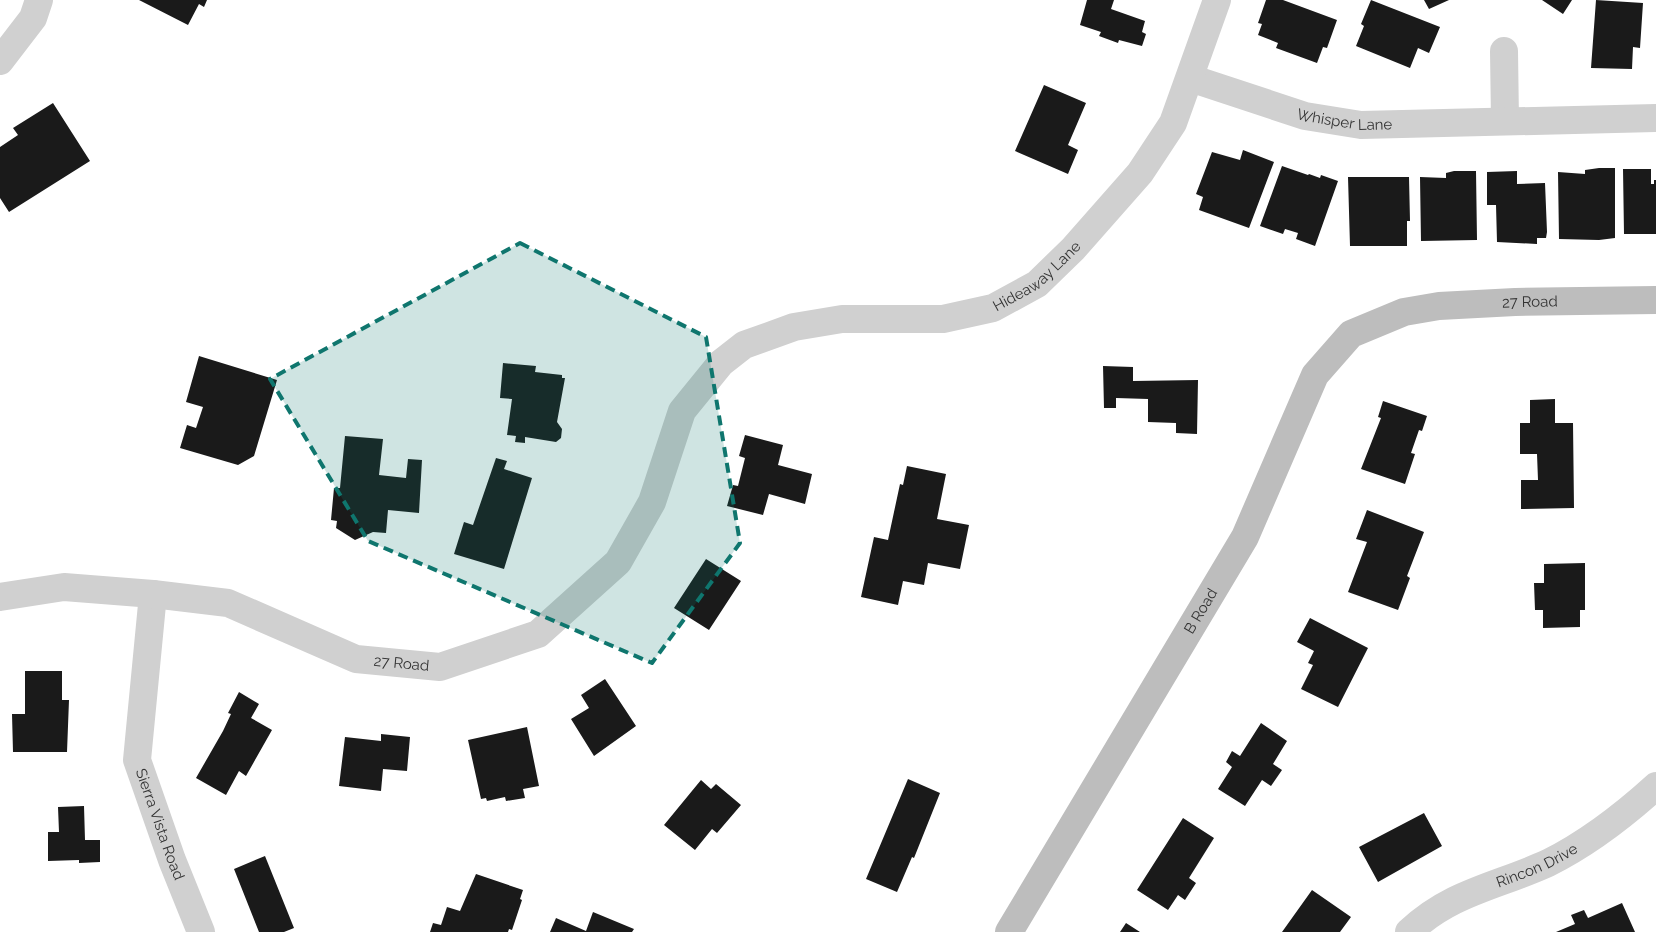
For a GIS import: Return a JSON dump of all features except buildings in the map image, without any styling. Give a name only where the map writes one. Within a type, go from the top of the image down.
[{"type":"street","points":[[0,61],[33,18],[39,0]]},
{"type":"street","name":"Hideaway Lane","points":[[721,363],[744,345],[794,326],[842,319],[943,319],[993,308],[1037,284],[1073,249],[1140,174],[1173,123],[1218,0]]},
{"type":"street","points":[[1504,51],[1505,122]]},
{"type":"street","name":"Whisper Lane","points":[[1190,78],[1305,116],[1361,125],[1656,118]]},
{"type":"street","name":"27 Road","points":[[1404,312],[1439,306],[1515,302],[1656,300]]},
{"type":"street","name":"B Road","points":[[1009,932],[1246,538],[1315,375],[1351,334],[1404,312]]},
{"type":"street","name":"27 Road","points":[[0,597],[64,587],[152,594],[228,603],[356,659],[440,667],[538,634],[618,562],[652,502],[682,411],[721,363]]},
{"type":"street","name":"Sierra Vista Road","points":[[152,594],[137,760],[172,860],[201,932]]},
{"type":"street","name":"Rincon Drive","points":[[1409,932],[1425,917],[1470,892],[1548,863],[1618,820],[1656,786]]},
{"type":"highlighted area","points":[[520,243],[706,337],[740,543],[652,663],[368,541],[270,379]]}]
